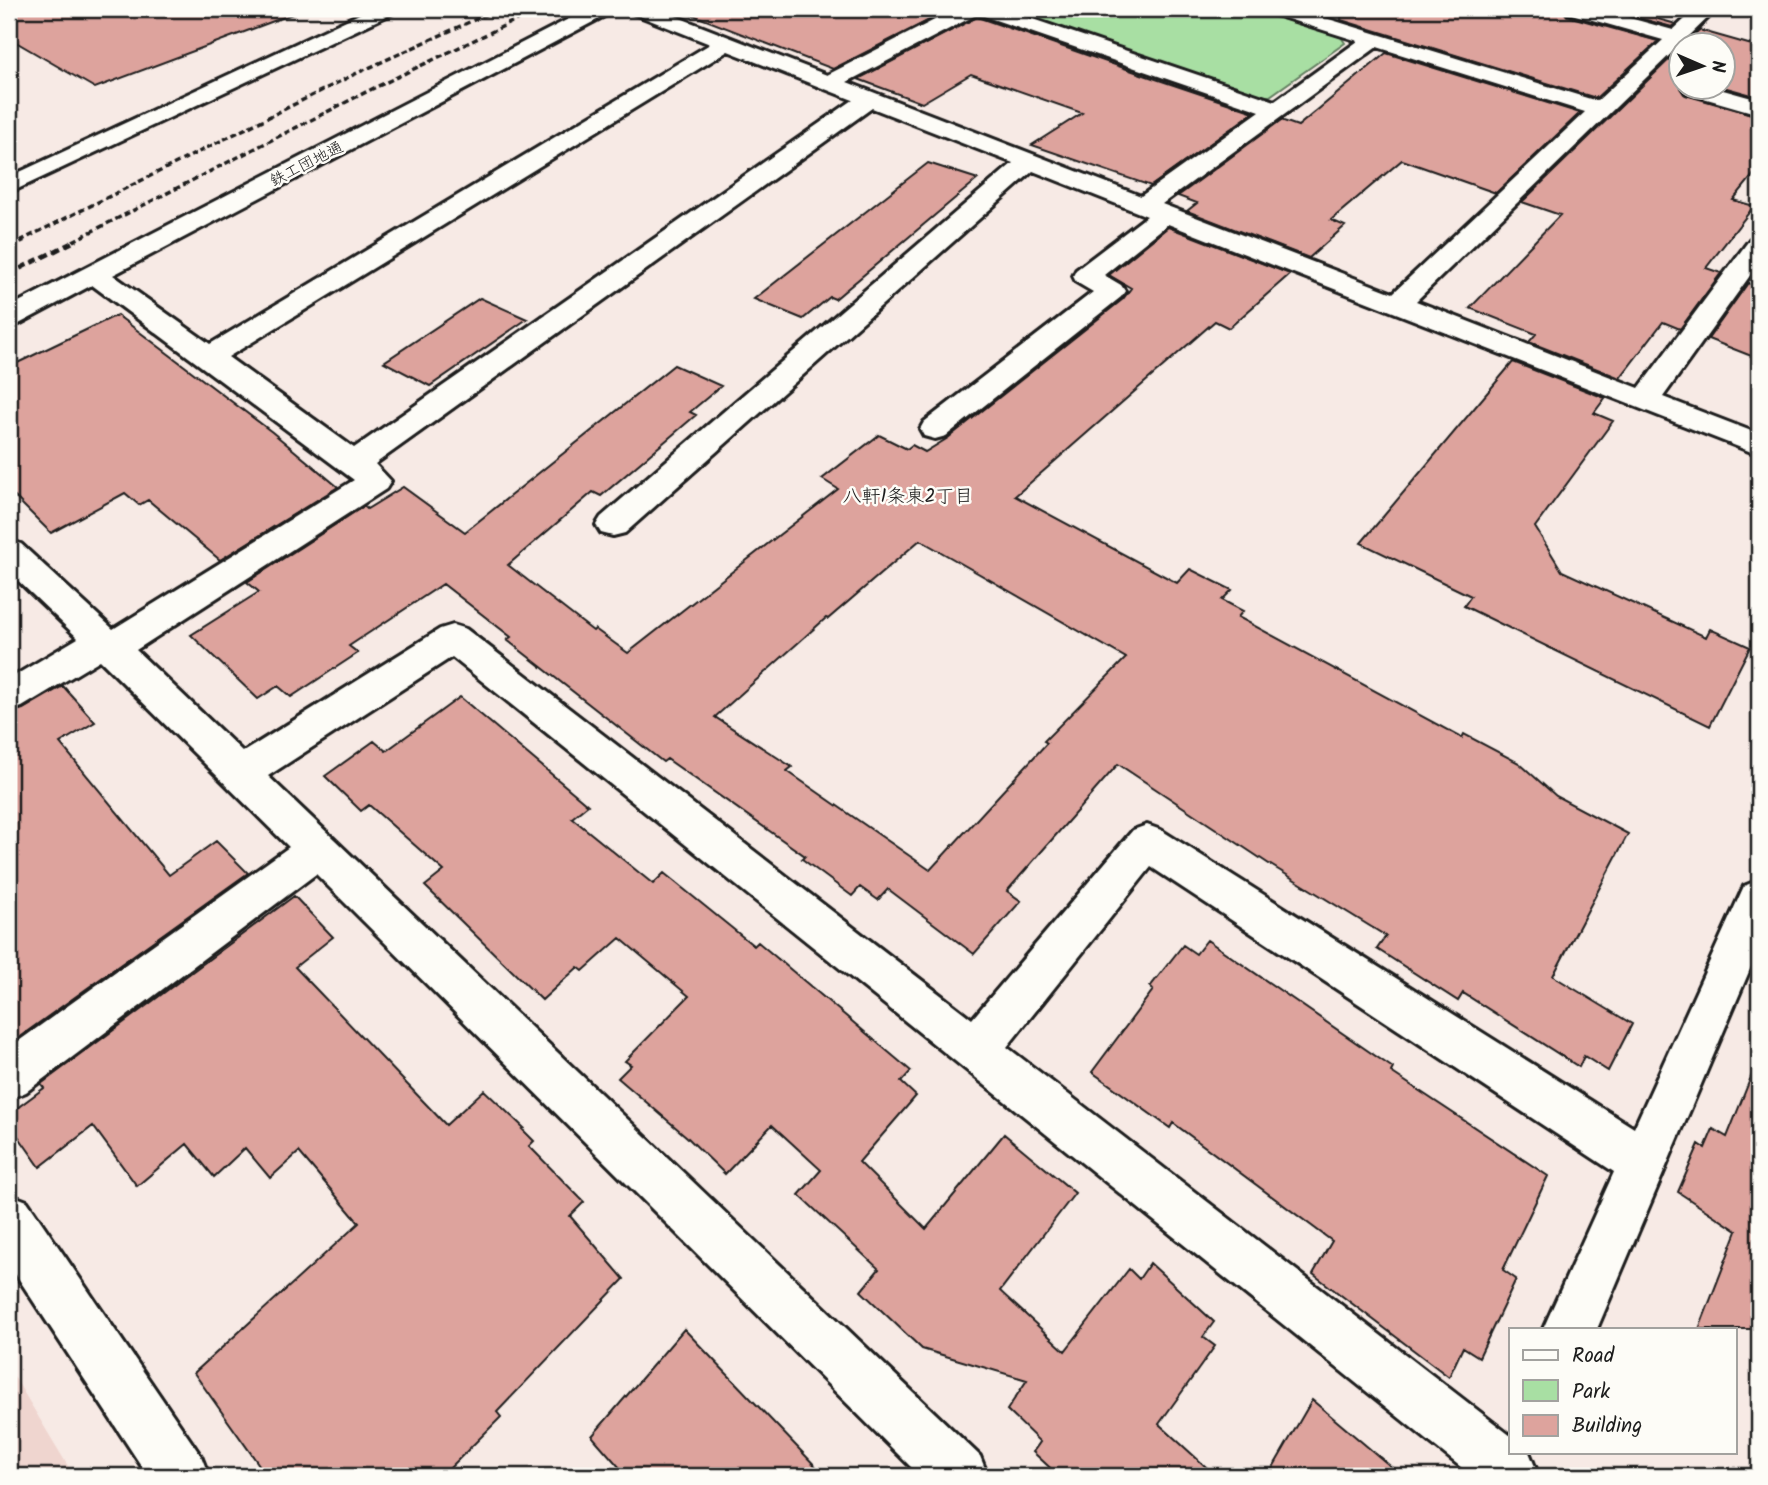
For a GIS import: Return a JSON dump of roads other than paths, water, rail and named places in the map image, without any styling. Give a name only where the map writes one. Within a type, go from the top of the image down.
[{"type":"street","points":[[9,186],[386,9]]},
{"type":"street","name":"鉄工団地通","points":[[9,318],[603,9]]},
{"type":"street","points":[[639,9],[1759,445]]},
{"type":"street","points":[[828,83],[971,9]]},
{"type":"street","points":[[984,9],[1276,109]]},
{"type":"street","points":[[1276,9],[1601,110]]},
{"type":"street","points":[[1575,9],[1666,34]]},
{"type":"street","points":[[1682,32],[1707,9]]},
{"type":"street","points":[[923,13],[948,22]]},
{"type":"street","points":[[934,429],[1111,291],[1086,276],[1154,210],[1276,109],[1374,40]]},
{"type":"street","points":[[207,358],[727,43]]},
{"type":"street","points":[[1396,305],[1666,47]]},
{"type":"street","points":[[1641,72],[1666,80]]},
{"type":"street","points":[[354,463],[870,99]]},
{"type":"street","points":[[1736,100],[1759,107]]},
{"type":"street","points":[[613,525],[1030,161]]},
{"type":"street","points":[[1645,401],[1759,245]]},
{"type":"street","points":[[9,697],[107,645],[374,481],[354,463],[93,273]]},
{"type":"street","points":[[9,552],[960,1476]]},
{"type":"street","points":[[240,774],[453,638],[1510,1466]]},
{"type":"street","points":[[976,1049],[1147,842],[1644,1163]]},
{"type":"street","points":[[9,1076],[317,850]]},
{"type":"street","points":[[1570,1328],[1644,1163],[1746,965],[1759,899]]},
{"type":"street","points":[[9,1219],[181,1476]]},
{"type":"railway","points":[[20,241],[353,75],[498,9]]},
{"type":"railway","points":[[73,241],[370,90],[539,9]]},
{"type":"railway","points":[[9,247],[24,240]]},
{"type":"railway","points":[[9,274],[77,240]]},
{"type":"district","name":"八軒1条東2丁目","points":[[908,495]]}]
